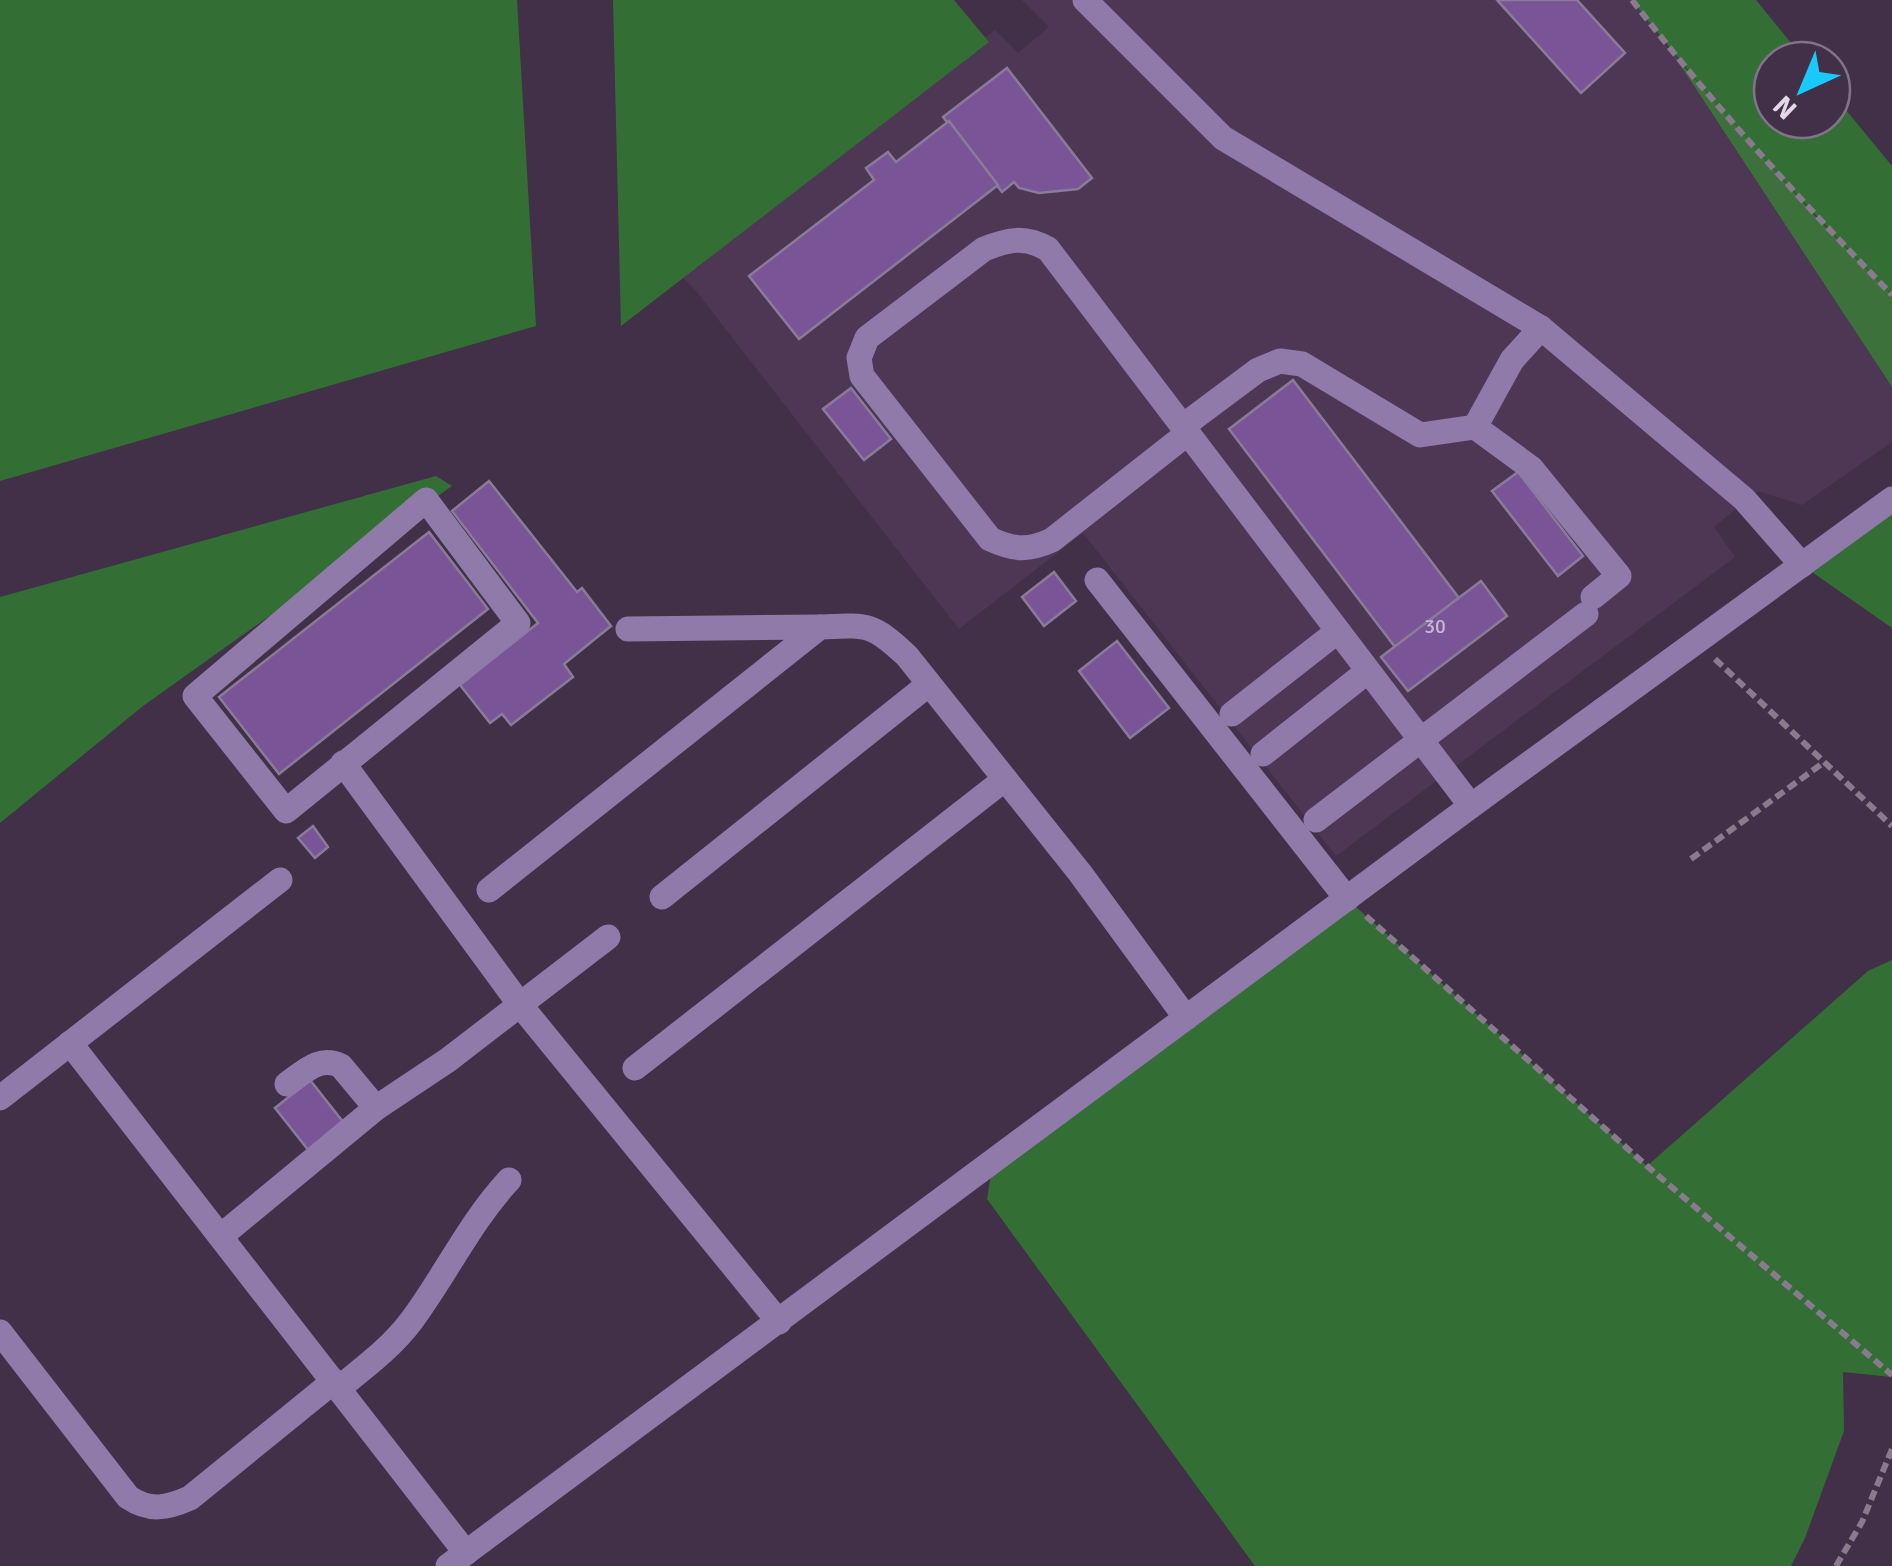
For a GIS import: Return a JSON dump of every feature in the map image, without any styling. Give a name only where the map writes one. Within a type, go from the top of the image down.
[{"type":"street","points":[[1085,0],[1223,138],[1541,328],[1744,498],[1802,565]]},
{"type":"street","points":[[1316,820],[1421,740],[1590,606],[1619,576],[1531,468],[1475,427],[1420,436],[1302,364],[1280,362],[1258,370],[1186,430],[1052,540],[1032,549],[1012,549],[990,539],[862,376],[859,358],[868,338],[984,249],[1005,240],[1029,239],[1048,249],[1186,430],[1368,671],[1421,740],[1471,806]]},
{"type":"street","points":[[1475,427],[1512,360],[1541,328]]},
{"type":"street","points":[[70,1043],[336,1385],[457,1560],[1471,806],[1892,499]]},
{"type":"street","points":[[426,500],[518,623],[343,763],[286,811],[195,696],[426,500]]},
{"type":"street","points":[[1097,580],[1347,899]]},
{"type":"street","points":[[628,629],[858,626],[881,632],[907,656],[1080,873],[1186,1018]]},
{"type":"street","points":[[489,890],[820,627]]},
{"type":"street","points":[[1232,714],[1338,631]]},
{"type":"street","points":[[1263,754],[1368,671]]},
{"type":"street","points":[[662,897],[929,684]]},
{"type":"street","points":[[343,763],[521,1006],[779,1322]]},
{"type":"street","points":[[635,1068],[1006,780]]},
{"type":"street","points":[[0,1098],[280,880]]},
{"type":"street","points":[[220,1236],[376,1108],[521,1006],[608,937]]},
{"type":"street","points":[[287,1084],[318,1063],[334,1062],[376,1108]]},
{"type":"street","points":[[0,1332],[128,1496],[140,1505],[170,1507],[190,1498],[383,1353],[412,1320],[492,1198],[509,1180]]},
{"type":"path","points":[[1632,0],[1814,214],[1892,295]]},
{"type":"path","points":[[1697,641],[1892,826]]},
{"type":"path","points":[[1690,859],[1823,763]]},
{"type":"path","points":[[1347,899],[1632,1154],[1892,1375]]},
{"type":"path","points":[[1836,1566],[1862,1522],[1892,1449]]},
{"type":"shaded area","points":[[1022,0],[1632,0],[1673,54],[1892,387],[1892,442],[1802,505],[1758,491],[1714,527],[1735,557],[1336,856],[1083,533],[959,629],[679,274],[995,30],[1018,53],[1049,27]]},
{"type":"green space","points":[[0,0],[517,0],[536,326],[0,481]]},
{"type":"green space","points":[[613,0],[954,0],[989,42],[621,326]]},
{"type":"green space","points":[[1632,0],[1756,0],[1789,40],[1752,40],[1752,140],[1852,140],[1852,117],[1892,166],[1892,295],[1824,224],[1694,77]]},
{"type":"green space","points":[[1673,54],[1814,215],[1892,295],[1892,387]]},
{"type":"green space","points":[[436,476],[452,486],[143,706],[0,823],[0,597]]},
{"type":"green space","points":[[1892,499],[1892,628],[1802,565]]},
{"type":"green space","points":[[1347,899],[1647,1166],[1868,971],[1892,960],[1892,1377],[1843,1372],[1844,1431],[1791,1566],[1255,1566],[987,1199],[993,1162]]},
{"type":"building","points":[[1497,0],[1577,0],[1625,53],[1581,93]]},
{"type":"building","points":[[1007,68],[1092,178],[1078,189],[1039,193],[1019,188],[1014,182],[1002,192],[943,117]]},
{"type":"building","points":[[949,121],[998,185],[799,339],[749,276],[874,180],[866,168],[888,152],[896,162]]},
{"type":"building","points":[[1293,380],[1459,598],[1395,647],[1229,429]]},
{"type":"building","points":[[851,388],[891,439],[864,460],[823,409]]},
{"type":"building","points":[[1518,472],[1583,556],[1558,576],[1492,491]]},
{"type":"building","points":[[489,481],[577,592],[582,588],[611,626],[564,664],[573,677],[511,725],[502,714],[490,723],[460,685],[538,623],[452,511]]},
{"type":"building","points":[[429,532],[488,609],[279,774],[219,697]]},
{"type":"building","points":[[1054,572],[1076,601],[1044,626],[1022,597]]},
{"type":"building","points":[[1481,581],[1507,616],[1408,691],[1381,657]]},
{"type":"building","points":[[1117,641],[1169,708],[1130,738],[1079,671]]},
{"type":"building","points":[[313,826],[328,847],[315,858],[298,838]]},
{"type":"building","points":[[310,1080],[344,1123],[309,1151],[275,1108]]}]
